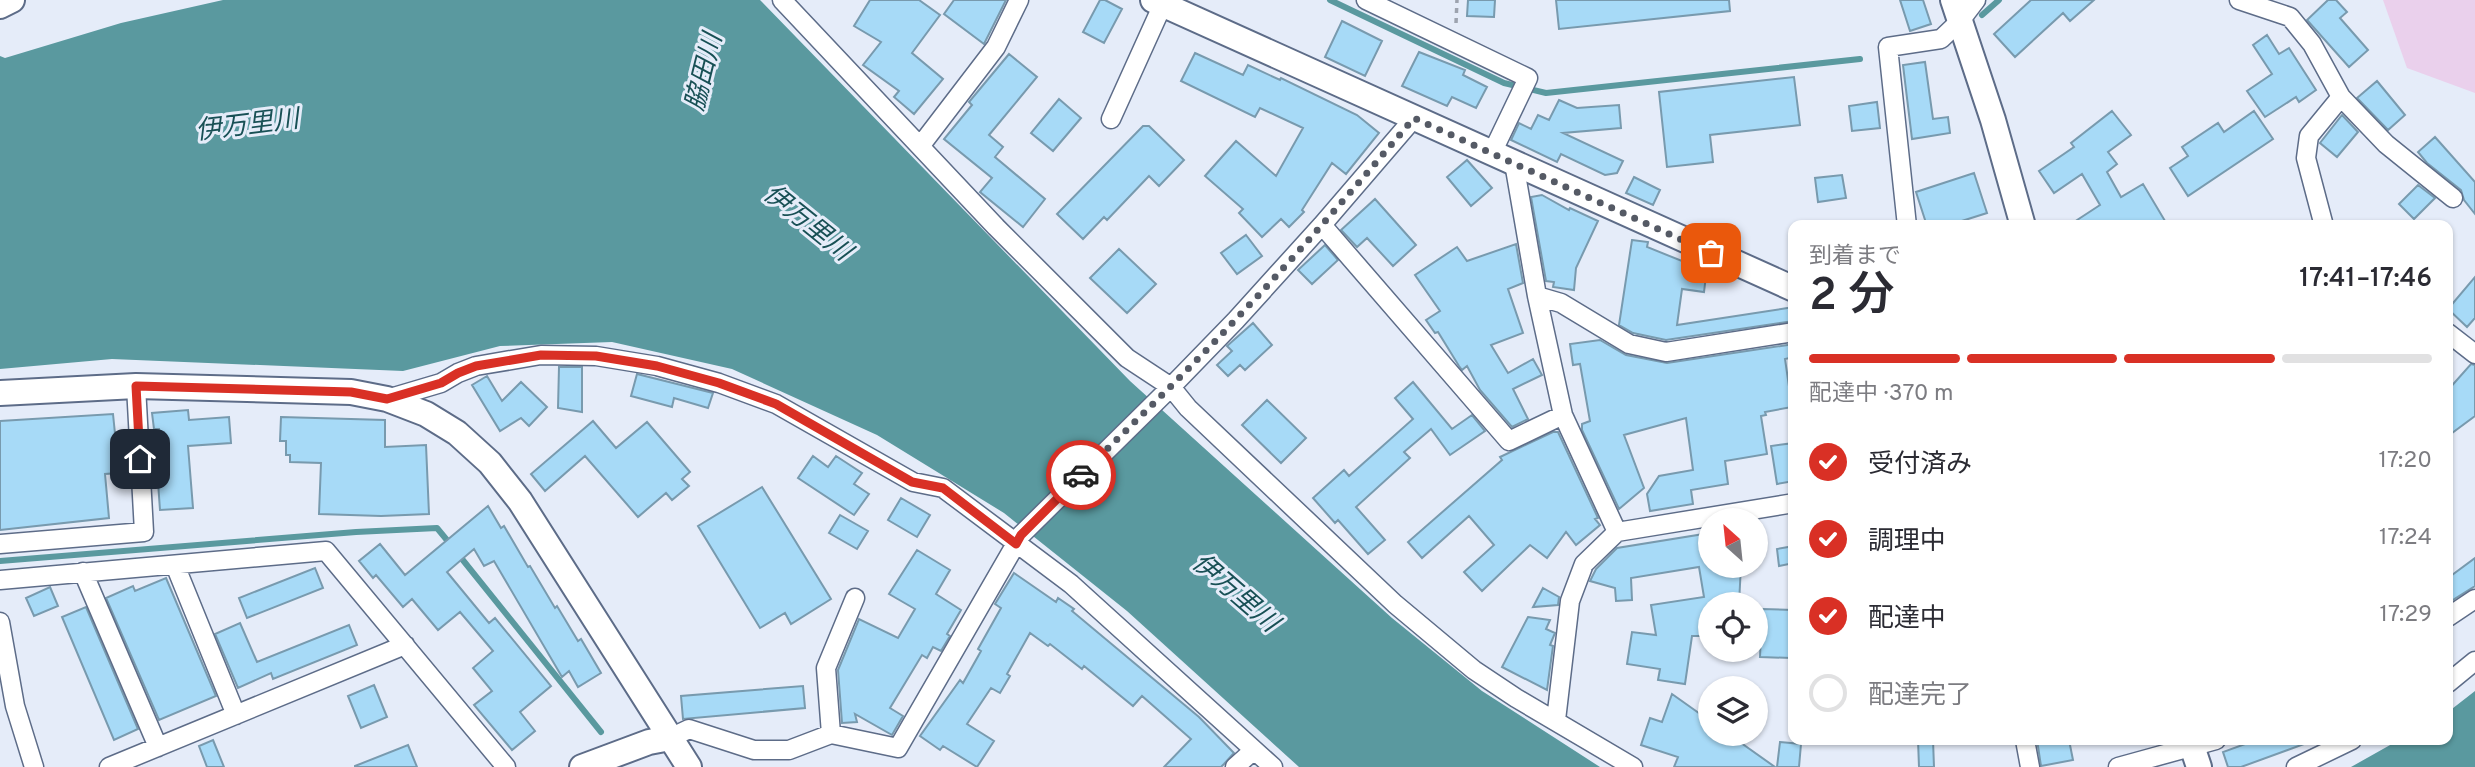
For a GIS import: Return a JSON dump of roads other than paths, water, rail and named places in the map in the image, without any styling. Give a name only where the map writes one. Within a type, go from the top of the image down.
[{"type":"street","points":[[0,6],[12,0]]},
{"type":"street","points":[[782,0],[996,227],[1127,358],[1188,408],[1395,604],[1474,670],[1633,767]]},
{"type":"street","points":[[921,145],[996,47],[1019,0]]},
{"type":"street","points":[[1366,0],[1528,78],[1519,97],[1503,158],[1563,415],[1617,533]]},
{"type":"street","points":[[1905,220],[1888,47],[1941,39],[1957,10],[1976,0]]},
{"type":"street","points":[[2239,0],[2290,17],[2312,44],[2341,97],[2386,144],[2453,198]]},
{"type":"street","points":[[1111,119],[1158,2],[1788,286]]},
{"type":"street","points":[[1957,10],[1993,120],[2021,220]]},
{"type":"street","points":[[2322,220],[2306,158],[2309,136],[2341,97]]},
{"type":"street","points":[[582,767],[689,729],[754,750],[789,750],[831,734],[898,748],[1018,540],[1166,391],[1322,225],[1414,118]]},
{"type":"street","points":[[1322,225],[1509,441],[1563,415]]},
{"type":"street","points":[[1537,296],[1562,303],[1629,344],[1666,352],[1788,333]]},
{"type":"street","points":[[2453,338],[2475,354]]},
{"type":"street","points":[[387,399],[441,383],[476,366],[541,355],[596,356],[657,366],[719,383],[776,404],[912,482],[943,488],[1018,540],[1071,584],[1273,767]]},
{"type":"street","points":[[0,393],[136,386],[351,392],[387,399],[426,414],[457,433],[490,463],[520,501],[689,767]]},
{"type":"street","points":[[0,544],[144,532],[136,386]]},
{"type":"street","points":[[1556,720],[1570,601],[1584,564],[1617,533],[1788,504]]},
{"type":"street","points":[[0,580],[326,551],[506,767]]},
{"type":"street","points":[[175,565],[236,715]]},
{"type":"street","points":[[83,572],[158,747]]},
{"type":"street","points":[[831,734],[826,668],[855,598]]},
{"type":"street","points":[[2453,613],[2475,598]]},
{"type":"street","points":[[0,622],[15,706],[34,767]]},
{"type":"street","points":[[109,767],[405,645]]},
{"type":"street","points":[[2453,680],[2475,661]]},
{"type":"street","points":[[2026,745],[2030,767]]},
{"type":"street","points":[[2296,767],[2342,745]]},
{"type":"street","points":[[1235,767],[1254,750]]},
{"type":"street","points":[[2118,767],[2194,752]]},
{"type":"water","points":[[223,0],[760,0],[1130,381],[1392,618],[1482,691],[1600,767],[1299,767],[1127,611],[1004,513],[877,435],[732,369],[612,342],[500,346],[403,371],[112,359],[0,369],[0,56],[5,58],[121,23]]},
{"type":"water","points":[[2475,691],[2475,767],[2351,767],[2390,745],[2453,745],[2453,708]]},
{"type":"waterway","points":[[1330,0],[1504,83],[1546,93],[1860,59]]},
{"type":"waterway","points":[[1982,15],[1999,0]]},
{"type":"waterway","points":[[0,561],[356,532],[437,528],[451,545]]},
{"type":"waterway","points":[[458,554],[601,732]]},
{"type":"water label","name":"脇田川","points":[[703,72]]},
{"type":"water label","name":"伊万里川","points":[[247,124]]},
{"type":"water label","name":"伊万里川","points":[[808,222]]},
{"type":"water label","name":"伊万里川","points":[[1236,592]]}]
